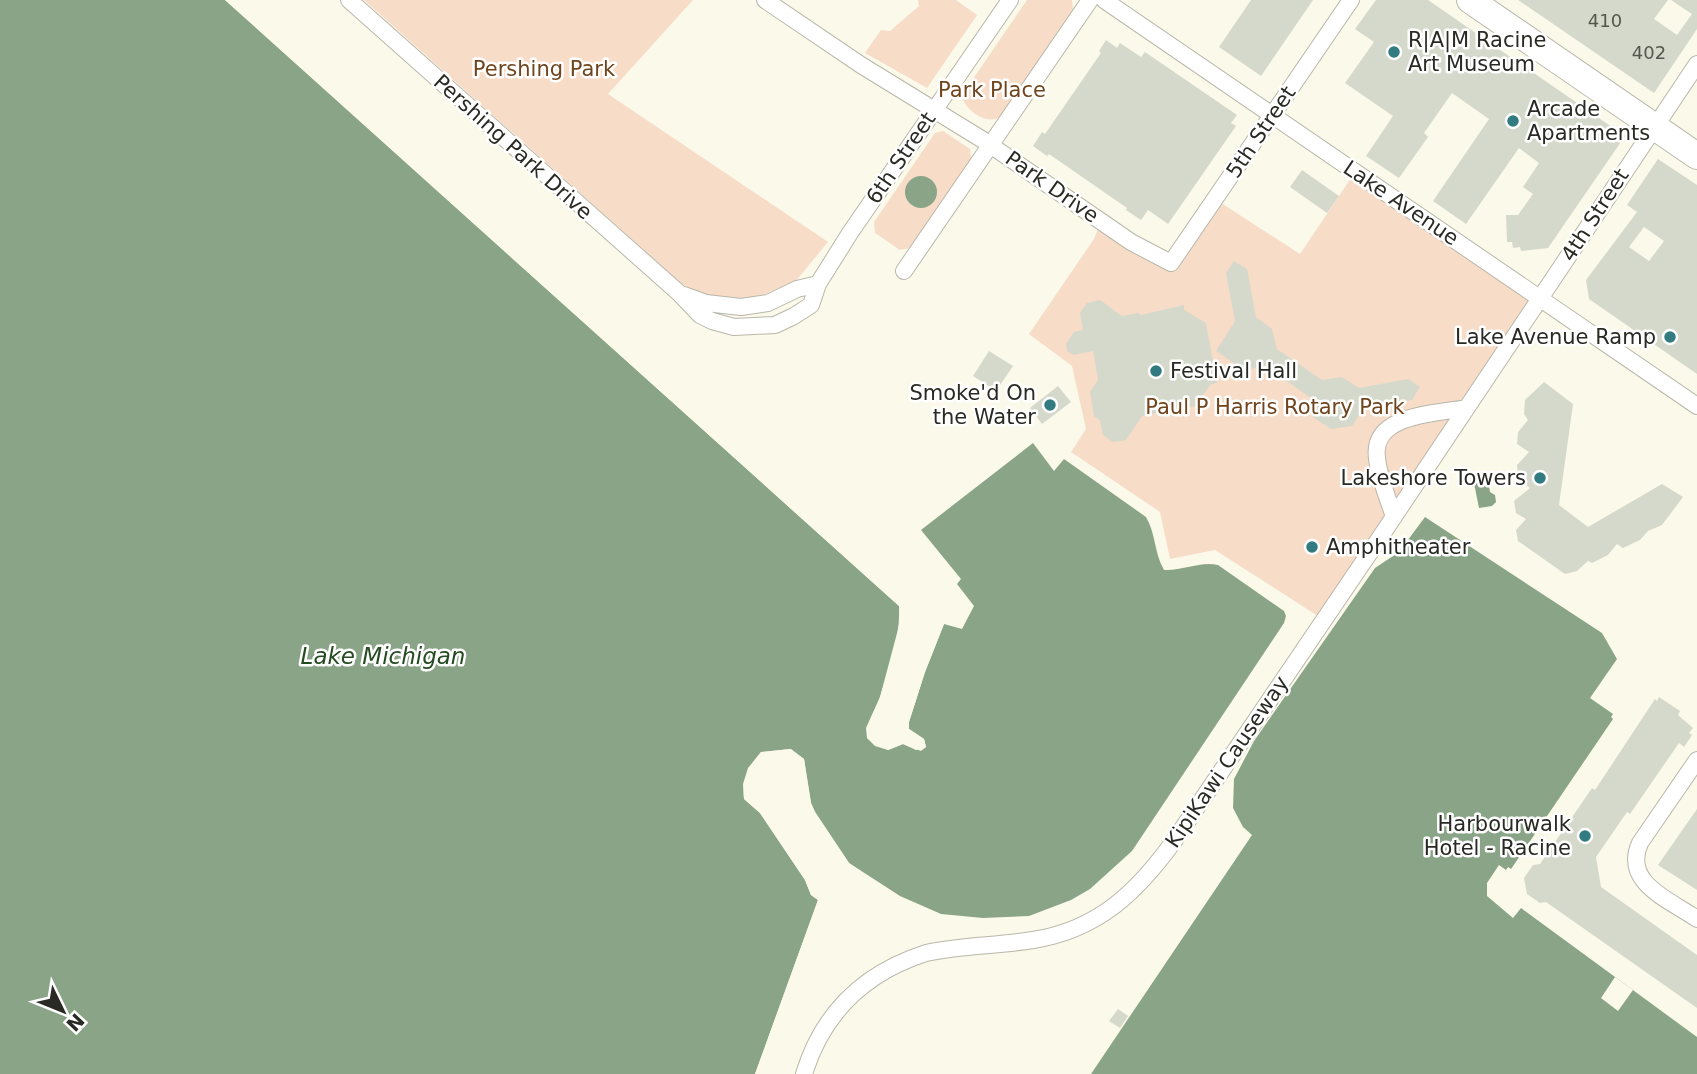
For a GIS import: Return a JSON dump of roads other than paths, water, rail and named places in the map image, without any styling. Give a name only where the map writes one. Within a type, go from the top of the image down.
[{"type":"main road","points":[[1470,0],[1697,156]]},
{"type":"street","name":"Pershing Park Drive","points":[[349,0],[679,293],[700,315],[734,327],[752,328]]},
{"type":"street","name":"Park Drive","points":[[765,0],[861,65],[991,145],[1131,242],[1171,264]]},
{"type":"street","name":"6th Street","points":[[752,328],[775,325],[811,304],[818,284],[850,233],[1010,0]]},
{"type":"street","points":[[904,271],[1090,0]]},
{"type":"street","name":"Lake Avenue","points":[[1104,0],[1697,406]]},
{"type":"street","name":"5th Street","points":[[1171,264],[1351,0]]},
{"type":"street","name":"4th Street","points":[[1540,297],[1697,64]]},
{"type":"street","name":"Pershing Park Drive","points":[[679,293],[725,307],[749,307],[768,303],[797,289],[818,284]]},
{"type":"street","name":"KipiKawi Causeway","points":[[804,1074],[817,1036],[843,1003],[877,974],[926,953],[1052,936],[1109,911],[1133,891],[1174,841],[1540,297]]},
{"type":"street","points":[[1394,517],[1377,460],[1376,445],[1383,431],[1390,425],[1405,420],[1466,408]]},
{"type":"street","points":[[1697,760],[1640,844],[1635,864],[1645,883],[1697,919]]},
{"type":"water","name":"Lake Michigan","points":[[0,0],[225,0],[899,606],[894,652],[867,733],[867,738],[888,750],[903,744],[916,750],[926,747],[924,739],[909,729],[925,672],[944,624],[962,629],[974,606],[957,584],[961,579],[921,530],[1033,443],[1054,471],[1064,459],[1146,517],[1164,570],[1205,564],[1218,565],[1284,611],[1284,623],[1132,851],[1090,889],[1071,900],[1029,916],[983,918],[941,914],[900,896],[849,863],[811,803],[804,759],[790,749],[761,752],[747,774],[744,799],[760,813],[805,880],[811,895],[818,900],[755,1074],[0,1074]]},
{"type":"water","points":[[921,176],[933,180],[937,192],[933,204],[921,208],[909,204],[905,192],[909,180]]},
{"type":"water","points":[[1488,481],[1496,502],[1492,506],[1479,508],[1474,483]]},
{"type":"water","points":[[1425,517],[1602,633],[1617,659],[1590,698],[1613,714],[1613,719],[1511,869],[1508,867],[1506,870],[1499,865],[1487,883],[1487,896],[1513,918],[1521,908],[1697,1037],[1697,1074],[1091,1074],[1252,835],[1243,827],[1233,808],[1234,779],[1254,741],[1375,568],[1399,552]]},
{"type":"place","name":"R|A|M Racine Art Museum","points":[[1394,52]]},
{"type":"place","name":"Arcade Apartments","points":[[1513,121]]},
{"type":"place","name":"Lake Avenue Ramp","points":[[1670,337]]},
{"type":"place","name":"Festival Hall","points":[[1156,371]]},
{"type":"place","name":"Smoke'd On the Water","points":[[1050,405]]},
{"type":"place","name":"Lakeshore Towers","points":[[1540,478]]},
{"type":"place","name":"Amphitheater","points":[[1312,547]]},
{"type":"place","name":"Harbourwalk Hotel - Racine","points":[[1585,836]]},
{"type":"park label","name":"Pershing Park","points":[[544,69]]},
{"type":"park label","name":"Park Place","points":[[992,90]]},
{"type":"park label","name":"Paul P Harris Rotary Park","points":[[1275,407]]}]
